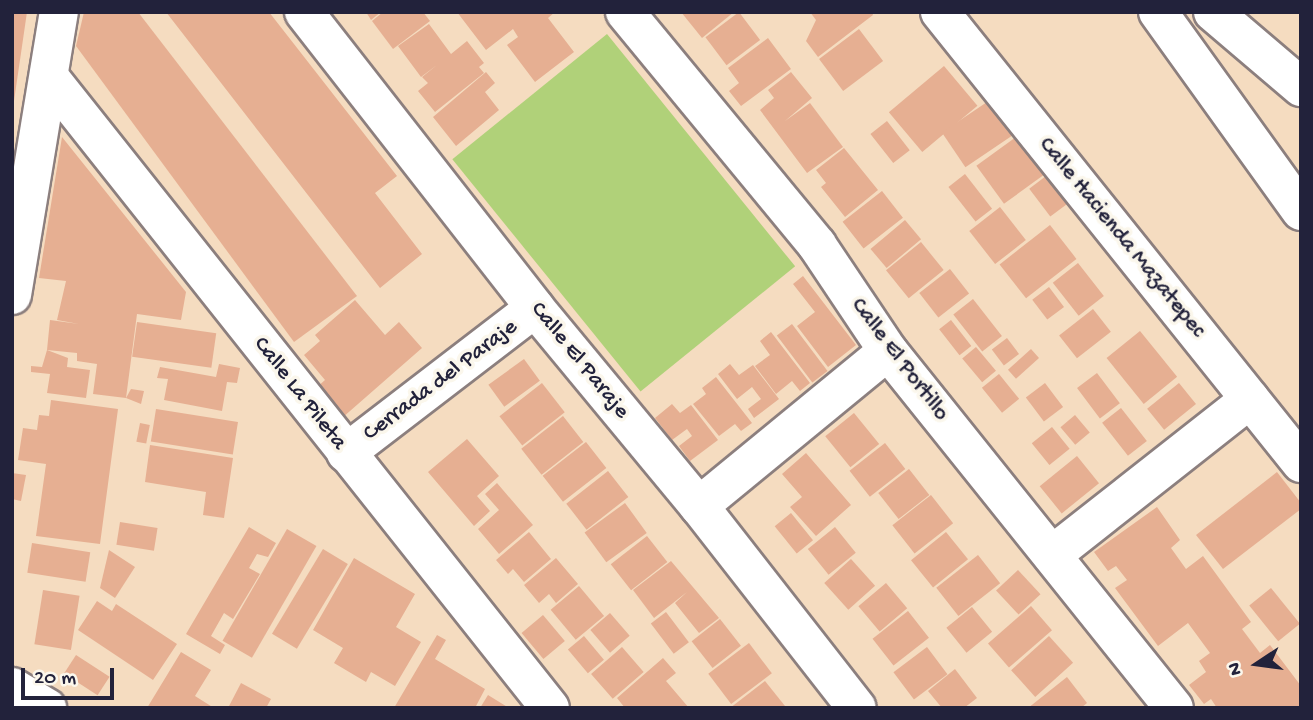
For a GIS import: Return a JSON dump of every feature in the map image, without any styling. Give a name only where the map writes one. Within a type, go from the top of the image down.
[{"type":"main road","points":[[12,295],[59,12]]},
{"type":"main road","name":"Calle El Paraje","points":[[304,12],[536,308],[699,506],[857,708]]},
{"type":"main road","name":"Calle El Portillo","points":[[625,12],[817,245],[888,351],[1174,708]]},
{"type":"main road","name":"Calle Hacienda Mazatepec","points":[[940,12],[1301,463]]},
{"type":"main road","points":[[1158,12],[1301,211]]},
{"type":"main road","points":[[1213,12],[1301,87]]},
{"type":"main road","points":[[1256,12],[1301,71]]},
{"type":"main road","name":"Calle La Pileta","points":[[50,78],[550,708]]},
{"type":"main road","name":"Cerrada del Paraje","points":[[346,453],[536,308]]},
{"type":"main road","points":[[699,506],[888,351]]},
{"type":"main road","points":[[1052,555],[1250,399]]},
{"type":"main road","points":[[12,687],[47,708]]},
{"type":"green space","points":[[607,34],[795,266],[641,392],[452,159]]},
{"type":"building","points":[[12,12],[27,12],[14,101],[12,101]]},
{"type":"building","points":[[84,12],[138,12],[357,296],[294,342],[76,46]]},
{"type":"building","points":[[166,12],[269,12],[397,176],[375,193],[422,254],[380,288]]},
{"type":"building","points":[[366,12],[381,12],[371,20]]},
{"type":"building","points":[[383,12],[423,12],[430,21],[393,49],[372,21]]},
{"type":"building","points":[[457,12],[555,12],[548,18],[574,52],[535,82],[507,45],[518,37],[513,29],[486,50]]},
{"type":"building","points":[[681,12],[734,12],[702,38]]},
{"type":"building","points":[[739,12],[760,40],[727,65],[705,37]]},
{"type":"building","points":[[810,12],[872,12],[873,15],[818,57],[806,41],[816,20]]},
{"type":"building","points":[[429,24],[451,54],[467,41],[484,63],[479,67],[484,73],[435,112],[418,91],[428,83],[422,77],[437,65],[421,77],[398,46]]},
{"type":"building","points":[[859,29],[883,61],[843,91],[819,59]]},
{"type":"building","points":[[768,38],[791,69],[741,106],[729,91],[739,83],[728,68]]},
{"type":"building","points":[[944,66],[977,106],[922,152],[889,112]]},
{"type":"building","points":[[486,72],[495,83],[485,92],[499,110],[456,146],[433,117]]},
{"type":"building","points":[[791,72],[812,98],[785,121],[810,103],[843,147],[807,173],[760,110],[774,98],[768,90]]},
{"type":"building","points":[[990,100],[1013,135],[965,167],[942,132]]},
{"type":"building","points":[[887,121],[910,150],[893,163],[870,134]]},
{"type":"building","points":[[62,137],[186,292],[181,320],[137,314],[126,398],[93,394],[97,364],[77,361],[77,353],[47,350],[50,320],[79,324],[57,320],[66,281],[39,278]]},
{"type":"building","points":[[1016,137],[1044,175],[1004,204],[976,166]]},
{"type":"building","points":[[844,148],[878,190],[845,217],[821,187],[826,183],[816,170]]},
{"type":"building","points":[[965,174],[992,209],[976,222],[948,187]]},
{"type":"building","points":[[1046,176],[1067,204],[1050,217],[1029,189]]},
{"type":"building","points":[[882,191],[903,218],[864,249],[843,222]]},
{"type":"building","points":[[1000,207],[1026,240],[995,264],[969,231]]},
{"type":"building","points":[[905,220],[921,239],[887,268],[871,249]]},
{"type":"building","points":[[1050,225],[1076,259],[1026,298],[1000,264]]},
{"type":"building","points":[[921,242],[944,270],[909,298],[886,270]]},
{"type":"building","points":[[1078,263],[1104,296],[1079,316],[1053,283]]},
{"type":"building","points":[[950,269],[969,293],[938,317],[919,293]]},
{"type":"building","points":[[803,276],[856,345],[828,367],[797,326],[815,312],[793,284]]},
{"type":"building","points":[[1049,287],[1064,307],[1047,320],[1032,300]]},
{"type":"building","points":[[973,299],[1002,336],[982,351],[953,314]]},
{"type":"building","points":[[355,300],[385,335],[399,322],[422,348],[342,418],[316,388],[325,380],[304,355],[320,341],[315,335]]},
{"type":"building","points":[[1093,309],[1111,332],[1077,358],[1059,335]]},
{"type":"building","points":[[951,320],[971,346],[959,355],[939,329]]},
{"type":"building","points":[[137,322],[216,333],[211,368],[132,357]]},
{"type":"building","points":[[792,324],[828,371],[812,383],[777,335]]},
{"type":"building","points":[[1140,331],[1177,377],[1144,404],[1107,358]]},
{"type":"building","points":[[771,332],[810,383],[800,391],[792,381],[776,394],[755,366],[770,355],[760,341]]},
{"type":"building","points":[[1007,338],[1019,354],[1004,365],[992,349]]},
{"type":"building","points":[[976,347],[996,371],[982,382],[962,359]]},
{"type":"building","points":[[1031,349],[1039,358],[1016,379],[1008,370]]},
{"type":"building","points":[[47,350],[68,358],[67,367],[90,370],[86,398],[47,393],[50,374],[31,372],[31,366],[42,367]]},
{"type":"building","points":[[524,359],[540,381],[504,407],[488,385]]},
{"type":"building","points":[[219,364],[240,368],[237,383],[227,382],[222,411],[164,400],[168,379],[157,378],[160,367],[216,377]]},
{"type":"building","points":[[730,364],[739,375],[753,365],[779,399],[754,418],[748,409],[761,399],[752,387],[737,399],[718,374]]},
{"type":"building","points":[[1097,373],[1120,403],[1100,418],[1077,388]]},
{"type":"building","points":[[999,374],[1019,399],[1002,413],[982,388]]},
{"type":"building","points":[[716,377],[752,423],[741,431],[735,424],[719,436],[693,404],[706,394],[702,388]]},
{"type":"building","points":[[542,383],[565,412],[522,445],[499,416]]},
{"type":"building","points":[[1045,383],[1063,407],[1044,421],[1026,397]]},
{"type":"building","points":[[1179,383],[1196,404],[1164,430],[1147,409]]},
{"type":"building","points":[[131,389],[144,391],[141,404],[126,398]]},
{"type":"building","points":[[51,400],[118,409],[100,544],[36,536],[46,464],[18,460],[23,428],[37,430],[39,415],[49,416]]},
{"type":"building","points":[[672,404],[680,413],[691,405],[718,440],[690,461],[679,446],[692,436],[687,429],[672,440],[655,418]]},
{"type":"building","points":[[1121,408],[1147,441],[1128,456],[1102,423]]},
{"type":"building","points":[[156,409],[238,422],[233,455],[151,442]]},
{"type":"building","points":[[854,413],[879,444],[850,467],[825,436]]},
{"type":"building","points":[[1075,415],[1090,433],[1075,445],[1060,427]]},
{"type":"building","points":[[563,416],[583,442],[542,475],[521,449]]},
{"type":"building","points":[[140,423],[150,425],[146,444],[136,442]]},
{"type":"building","points":[[1052,427],[1070,449],[1049,465],[1032,443]]},
{"type":"building","points":[[467,439],[499,476],[477,496],[490,511],[474,526],[428,472]]},
{"type":"building","points":[[586,442],[606,468],[563,502],[543,476]]},
{"type":"building","points":[[885,443],[905,469],[870,497],[850,471]]},
{"type":"building","points":[[150,445],[233,458],[224,518],[203,515],[206,492],[145,482]]},
{"type":"building","points":[[806,453],[851,505],[816,536],[790,507],[802,497],[782,474]]},
{"type":"building","points":[[1077,456],[1099,483],[1062,513],[1040,486]]},
{"type":"building","points":[[909,469],[929,495],[899,519],[878,493]]},
{"type":"building","points":[[608,471],[628,497],[587,530],[566,504]]},
{"type":"building","points":[[1277,472],[1301,503],[1301,509],[1223,569],[1196,535]]},
{"type":"building","points":[[12,473],[26,475],[21,501],[12,499]]},
{"type":"building","points":[[497,483],[533,525],[499,554],[478,529],[499,510],[485,494]]},
{"type":"building","points":[[931,495],[953,523],[915,554],[892,525]]},
{"type":"building","points":[[625,503],[647,533],[606,562],[585,532]]},
{"type":"building","points":[[1157,507],[1180,540],[1171,548],[1186,569],[1203,556],[1251,622],[1242,629],[1260,653],[1270,645],[1301,686],[1301,708],[1217,708],[1211,699],[1204,704],[1189,685],[1206,672],[1199,661],[1210,653],[1188,623],[1158,646],[1115,588],[1127,580],[1116,566],[1108,571],[1094,552]]},
{"type":"building","points":[[791,513],[813,540],[797,553],[775,526]]},
{"type":"building","points":[[120,522],[158,528],[154,551],[116,545]]},
{"type":"building","points":[[249,527],[276,543],[268,557],[257,554],[249,568],[260,574],[233,619],[224,613],[211,636],[225,645],[220,654],[186,634]]},
{"type":"building","points":[[835,527],[856,553],[829,575],[808,549]]},
{"type":"building","points":[[287,529],[316,546],[252,658],[222,641]]},
{"type":"building","points":[[529,532],[551,559],[524,582],[513,569],[508,574],[496,560]]},
{"type":"building","points":[[946,532],[968,559],[933,588],[911,560]]},
{"type":"building","points":[[647,536],[667,562],[631,590],[611,564]]},
{"type":"building","points":[[32,543],[90,552],[86,582],[27,573]]},
{"type":"building","points":[[323,549],[348,564],[297,649],[272,634]]},
{"type":"building","points":[[109,550],[135,567],[115,598],[100,588]]},
{"type":"building","points":[[978,555],[1000,583],[958,616],[936,588]]},
{"type":"building","points":[[354,558],[415,594],[396,627],[421,642],[395,686],[371,672],[366,682],[334,663],[343,648],[313,630]]},
{"type":"building","points":[[556,558],[578,584],[556,603],[549,594],[539,603],[524,585]]},
{"type":"building","points":[[851,559],[875,586],[848,610],[824,583]]},
{"type":"building","points":[[671,561],[719,618],[699,633],[675,603],[687,592],[654,618],[633,590]]},
{"type":"building","points":[[1018,570],[1041,594],[1019,615],[996,590]]},
{"type":"building","points":[[886,583],[907,608],[880,631],[858,606]]},
{"type":"building","points":[[579,586],[604,616],[576,640],[551,610]]},
{"type":"building","points":[[1271,588],[1300,624],[1278,641],[1249,606]]},
{"type":"building","points":[[43,590],[80,596],[71,650],[34,644]]},
{"type":"building","points":[[97,601],[112,611],[116,604],[177,644],[153,680],[78,630]]},
{"type":"building","points":[[1031,606],[1052,630],[1009,668],[988,643]]},
{"type":"building","points":[[972,607],[992,632],[966,653],[946,628]]},
{"type":"building","points":[[908,611],[929,638],[893,665],[873,639]]},
{"type":"building","points":[[666,612],[689,642],[674,654],[651,623]]},
{"type":"building","points":[[610,613],[630,636],[610,653],[590,630]]},
{"type":"building","points":[[543,615],[565,641],[543,659],[522,633]]},
{"type":"building","points":[[720,619],[741,646],[713,668],[692,641]]},
{"type":"building","points":[[437,635],[446,640],[435,659],[485,689],[475,708],[394,708]]},
{"type":"building","points":[[584,636],[604,660],[588,673],[568,649]]},
{"type":"building","points":[[1049,636],[1073,663],[1035,697],[1011,670]]},
{"type":"building","points":[[749,643],[772,673],[731,704],[708,674]]},
{"type":"building","points":[[622,647],[644,672],[613,699],[591,674]]},
{"type":"building","points":[[927,647],[947,674],[914,699],[893,672]]},
{"type":"building","points":[[181,652],[211,670],[195,696],[214,708],[147,708]]},
{"type":"building","points":[[76,655],[110,677],[98,695],[64,673]]},
{"type":"building","points":[[663,658],[676,673],[666,681],[689,708],[625,708],[617,698]]},
{"type":"building","points":[[955,669],[977,698],[964,708],[942,708],[928,691]]},
{"type":"building","points":[[1067,677],[1087,703],[1081,708],[1028,708]]},
{"type":"building","points":[[765,681],[785,706],[730,708]]},
{"type":"building","points":[[241,683],[271,699],[266,708],[228,708]]},
{"type":"building","points":[[488,695],[509,708],[480,708]]}]
